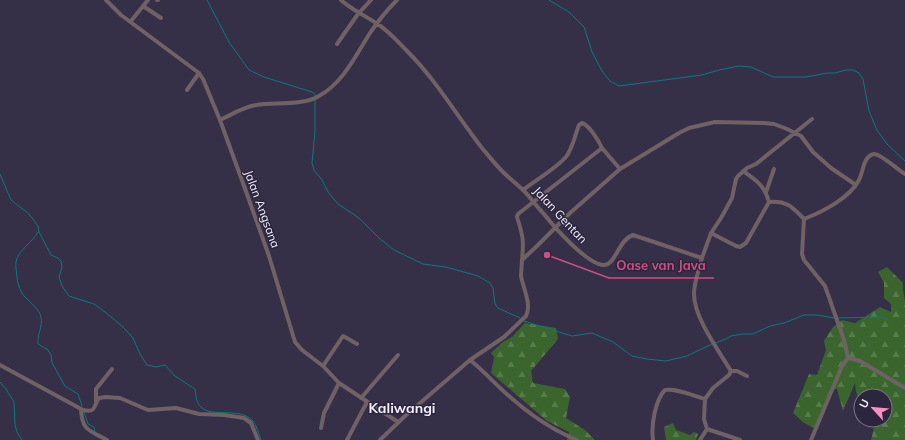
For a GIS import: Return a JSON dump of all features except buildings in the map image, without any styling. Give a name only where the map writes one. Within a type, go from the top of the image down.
[{"type":"street","name":"Jalan Angsana","points":[[106,0],[121,14],[199,73],[204,79],[269,256],[295,342],[302,350],[323,366],[339,383],[398,422]]},
{"type":"street","points":[[131,21],[148,0]]},
{"type":"street","name":"Jalan Gentan","points":[[341,0],[358,14],[377,23],[409,53],[441,91],[482,147],[501,170],[523,190],[555,228],[590,260],[602,265],[607,265],[613,259],[622,242],[633,235],[649,239],[702,258]]},
{"type":"street","points":[[337,44],[358,14],[371,0]]},
{"type":"street","points":[[220,120],[244,108],[255,105],[292,102],[315,98],[332,88],[352,64],[377,23],[389,7],[397,0]]},
{"type":"street","points":[[143,6],[161,18]]},
{"type":"street","points":[[187,90],[199,73]]},
{"type":"street","points":[[731,371],[711,341],[697,308],[694,296],[702,258],[711,233],[732,198],[736,179],[744,171],[756,164],[812,119]]},
{"type":"street","points":[[522,260],[591,194],[620,169],[688,128],[715,122],[774,124],[795,132],[801,136],[813,152],[831,168],[856,185]]},
{"type":"street","points":[[523,190],[566,156],[575,138],[579,124],[582,123],[586,125],[602,148],[620,169]]},
{"type":"street","points":[[380,440],[398,422],[470,360],[504,337],[522,321],[528,313],[521,276],[523,238],[517,217],[520,211],[552,188],[582,162],[602,148]]},
{"type":"street","points":[[804,219],[840,200],[856,185],[860,179],[866,159],[872,155],[876,154],[905,174]]},
{"type":"street","points":[[766,193],[774,169]]},
{"type":"street","points":[[711,233],[736,246],[743,246],[769,202],[766,193],[758,181],[744,171]]},
{"type":"street","points":[[769,202],[782,201],[792,207],[804,219],[802,254],[804,260],[825,286],[848,358]]},
{"type":"street","points":[[323,366],[343,336],[357,344]]},
{"type":"street","points":[[361,398],[398,355]]},
{"type":"street","points":[[848,358],[860,361],[905,388]]},
{"type":"street","points":[[811,440],[842,366],[848,358]]},
{"type":"street","points":[[470,360],[510,397],[551,427],[577,440]]},
{"type":"street","points":[[0,365],[89,412],[94,409],[100,398],[113,397],[120,398],[148,410],[176,408],[199,414],[239,416],[248,420],[258,440]]},
{"type":"street","points":[[96,405],[96,389],[112,369]]},
{"type":"street","points":[[731,371],[737,371],[747,376]]},
{"type":"street","points":[[700,440],[707,429],[704,418],[705,399],[713,388],[729,375],[731,371]]},
{"type":"street","points":[[320,428],[324,413],[339,383]]},
{"type":"street","points":[[652,440],[654,420],[660,396],[665,390],[680,391],[705,399]]},
{"type":"street","points":[[347,440],[367,402]]},
{"type":"street","points":[[81,409],[81,420],[83,426],[107,440]]},
{"type":"street","points":[[707,429],[740,440]]},
{"type":"green space","points":[[887,267],[903,283],[905,301],[905,440],[871,440],[874,428],[893,428],[893,388],[856,388],[855,383],[843,411],[837,389],[834,389],[817,430],[803,422],[793,413],[809,374],[817,375],[826,350],[824,341],[833,327],[842,320],[855,323],[880,307],[891,312],[891,304],[884,298],[884,283],[878,272]]},
{"type":"green space","points":[[525,323],[556,328],[558,339],[531,371],[533,383],[565,389],[570,397],[566,418],[585,430],[595,440],[567,440],[569,432],[547,421],[491,373],[494,357],[491,353],[503,342],[512,337]]},
{"type":"green space","points":[[673,423],[676,430],[690,435],[694,432],[698,434],[696,440],[666,440],[664,427]]},
{"type":"waterway","points":[[207,0],[229,42],[249,70],[264,77],[312,92],[315,94],[315,97]]},
{"type":"waterway","points":[[549,0],[569,12],[584,27],[592,52],[602,71],[610,81],[619,86],[702,75],[739,66],[751,67],[773,77],[806,77],[853,70],[859,73],[863,79],[869,111],[877,130],[887,144],[905,161]]},
{"type":"waterway","points":[[315,100],[315,131],[312,163],[314,170],[322,180],[328,192],[338,204],[359,218],[379,238],[394,250],[423,264],[446,267],[478,276],[490,283],[493,288],[495,304],[498,308],[520,318]]},
{"type":"waterway","points":[[0,174],[11,200],[29,214],[38,226],[39,232],[51,255],[61,261],[62,267],[59,277],[62,286],[69,296],[94,304],[123,327],[133,338],[147,365],[156,367],[165,365],[175,376],[195,389],[197,401],[201,407],[212,412],[233,413],[247,416],[254,422],[261,440]]},
{"type":"waterway","points":[[38,232],[17,258],[16,265],[18,283],[21,291],[40,314],[41,324],[38,344],[48,350],[51,355],[52,363],[65,386],[78,394],[82,406]]},
{"type":"waterway","points":[[715,343],[731,336],[753,334],[770,326],[784,323],[804,315],[817,315],[834,318]]},
{"type":"waterway","points":[[839,318],[881,317],[888,320]]},
{"type":"waterway","points":[[524,321],[572,336],[592,333],[613,342],[632,356],[647,359],[666,361],[687,356],[712,344]]},
{"type":"waterway","points":[[0,382],[14,402],[15,425],[22,440]]},
{"type":"waterway","points":[[84,412],[88,424],[94,427],[95,432]]},
{"type":"place","name":"Oase van Java","points":[[547,255]]},
{"type":"district","name":"Kaliwangi","points":[[402,408]]}]
